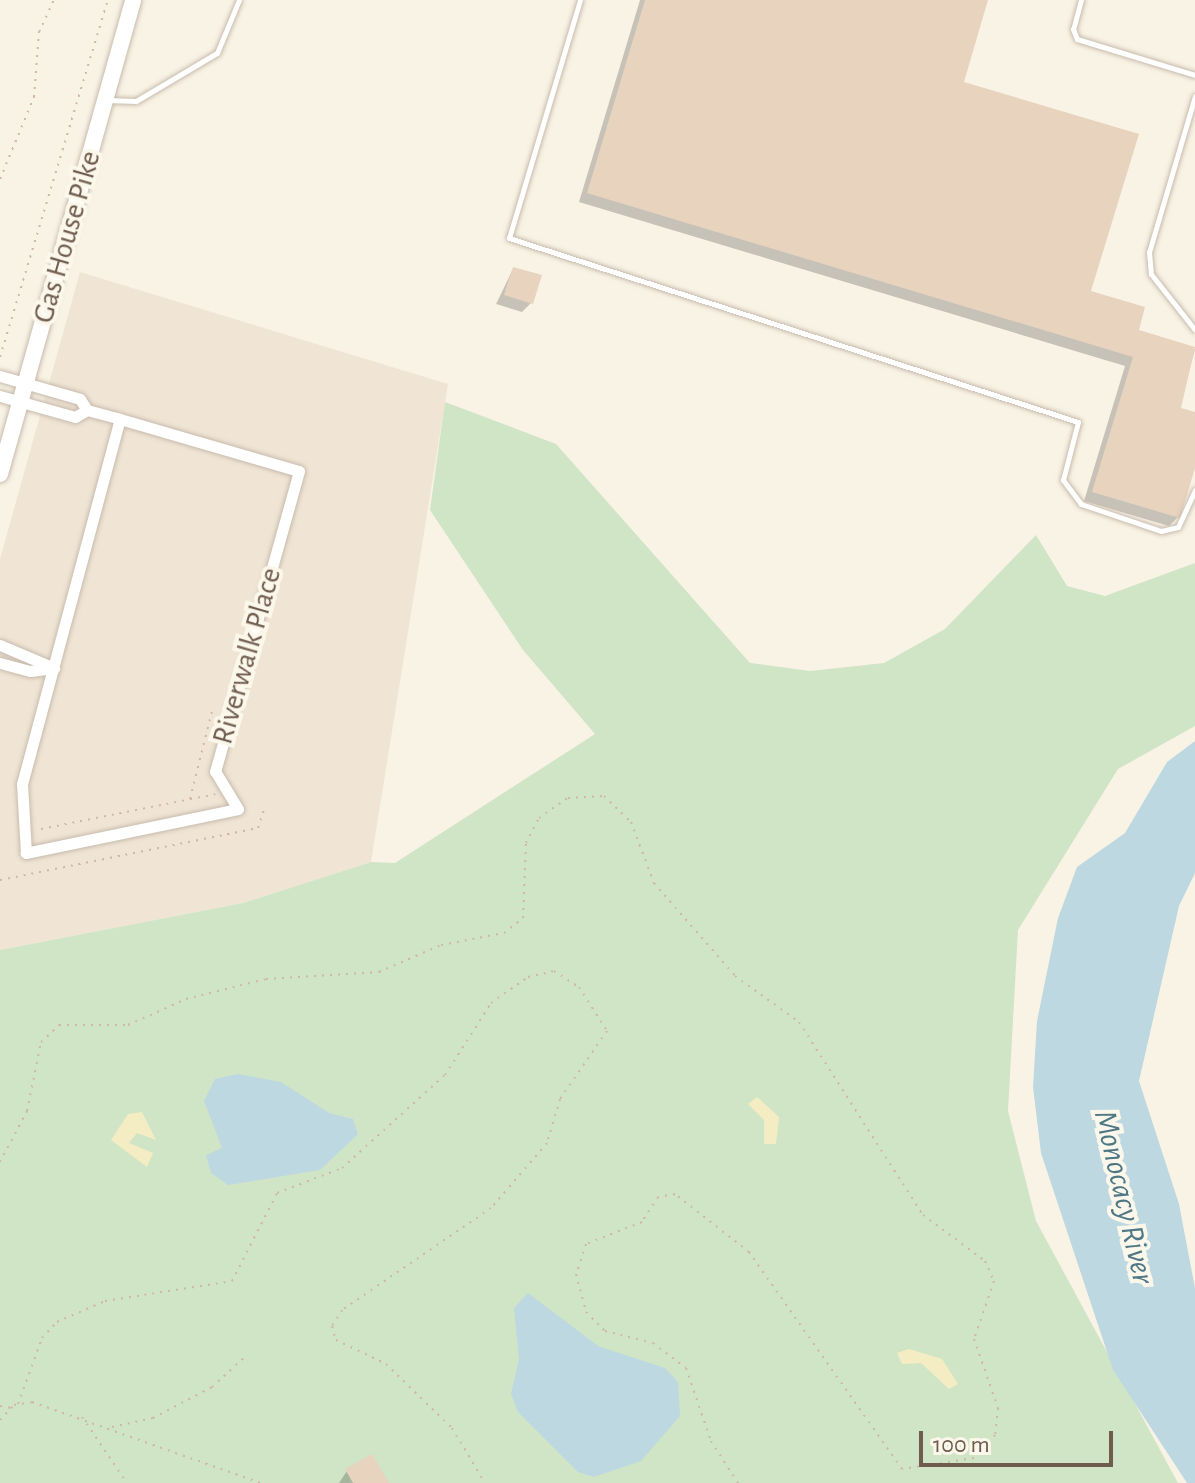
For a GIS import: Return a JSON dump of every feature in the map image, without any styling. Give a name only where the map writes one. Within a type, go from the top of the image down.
[{"type":"main road","name":"Gas House Pike","points":[[0,474],[133,0]]},
{"type":"street","name":"Riverwalk Place","points":[[0,376],[80,399],[87,410],[120,419],[299,471],[215,771],[238,809],[26,853],[22,784],[120,419]]},
{"type":"street","name":"Riverwalk Place","points":[[0,396],[75,417],[87,410]]},
{"type":"street","points":[[0,645],[54,668]]},
{"type":"street","points":[[0,663],[30,671],[54,668]]},
{"type":"lane","points":[[106,100],[136,101],[217,53],[239,0]]},
{"type":"lane","points":[[580,0],[509,238],[1078,422],[1063,480],[1081,504],[1161,531],[1178,527],[1195,490]]},
{"type":"lane","points":[[1081,0],[1077,39],[1195,75]]},
{"type":"lane","points":[[1195,96],[1149,252],[1151,274],[1195,330]]},
{"type":"path","points":[[0,179],[34,97],[39,32],[54,0]]},
{"type":"path","points":[[0,357],[108,0]]},
{"type":"path","points":[[190,800],[212,711]]},
{"type":"path","points":[[41,829],[221,793]]},
{"type":"path","points":[[0,1162],[27,1111],[41,1042],[59,1025],[128,1025],[199,996],[266,979],[379,972],[441,945],[504,933],[523,918],[526,843],[539,818],[568,798],[604,796],[625,813],[657,888],[735,976],[799,1022],[923,1215],[985,1261],[994,1281],[974,1339],[998,1408],[995,1435],[974,1458],[910,1470],[885,1453],[749,1252],[675,1194],[658,1197],[642,1222],[586,1244],[576,1274],[586,1312],[605,1331],[653,1343],[686,1368],[711,1441],[738,1483]]},
{"type":"path","points":[[0,880],[258,828],[264,809]]},
{"type":"path","points":[[0,1420],[18,1404],[42,1338],[57,1322],[105,1301],[232,1281],[277,1193],[342,1168],[445,1075],[491,1003],[528,977],[554,971],[579,987],[607,1031],[560,1099],[547,1143],[491,1208],[342,1310],[332,1326],[336,1340],[386,1364],[452,1428],[485,1483]]},
{"type":"path","points":[[111,1428],[153,1418],[212,1387],[246,1356]]},
{"type":"path","points":[[18,1404],[81,1416],[261,1483]]},
{"type":"path","points":[[0,1406],[11,1408]]},
{"type":"path","points":[[81,1416],[127,1483]]},
{"type":"shaded area","points":[[80,272],[448,384],[371,862],[243,903],[0,950],[0,559]]},
{"type":"green space","points":[[445,402],[556,444],[750,663],[810,671],[884,663],[945,629],[1036,535],[1067,586],[1105,596],[1195,563],[1195,726],[1118,769],[1018,930],[1008,1111],[1036,1221],[1178,1483],[0,1483],[0,950],[243,903],[371,862],[395,863],[595,734],[523,650],[430,510]]},
{"type":"sand","points":[[757,1097],[779,1117],[776,1144],[764,1144],[764,1120],[748,1104]]},
{"type":"sand","points":[[142,1112],[156,1140],[137,1133],[129,1143],[153,1153],[147,1167],[111,1140],[128,1114]]},
{"type":"sand","points":[[909,1349],[942,1359],[958,1384],[949,1389],[921,1363],[902,1364],[897,1353]]},
{"type":"water","name":"Monocacy River","points":[[1195,741],[1195,873],[1179,906],[1139,1081],[1179,1204],[1195,1288],[1195,1483],[1187,1483],[1113,1370],[1041,1153],[1033,1087],[1037,1021],[1058,918],[1077,867],[1125,833],[1167,762]]},
{"type":"water","points":[[238,1074],[281,1082],[329,1113],[353,1119],[358,1134],[320,1170],[228,1185],[211,1173],[206,1155],[222,1148],[204,1101],[215,1079]]},
{"type":"water","points":[[528,1293],[598,1346],[665,1368],[678,1382],[680,1416],[641,1461],[594,1477],[578,1472],[518,1412],[511,1394],[519,1359],[514,1308]]},
{"type":"building","points":[[645,0],[988,0],[964,82],[1139,134],[1091,291],[1145,307],[1139,330],[1195,347],[1181,408],[1195,412],[1195,468],[1180,518],[1092,492],[1133,357],[587,193]]},
{"type":"building","points":[[513,267],[542,275],[533,304],[504,295]]},
{"type":"building","points":[[372,1454],[389,1483],[353,1483],[345,1469]]}]
